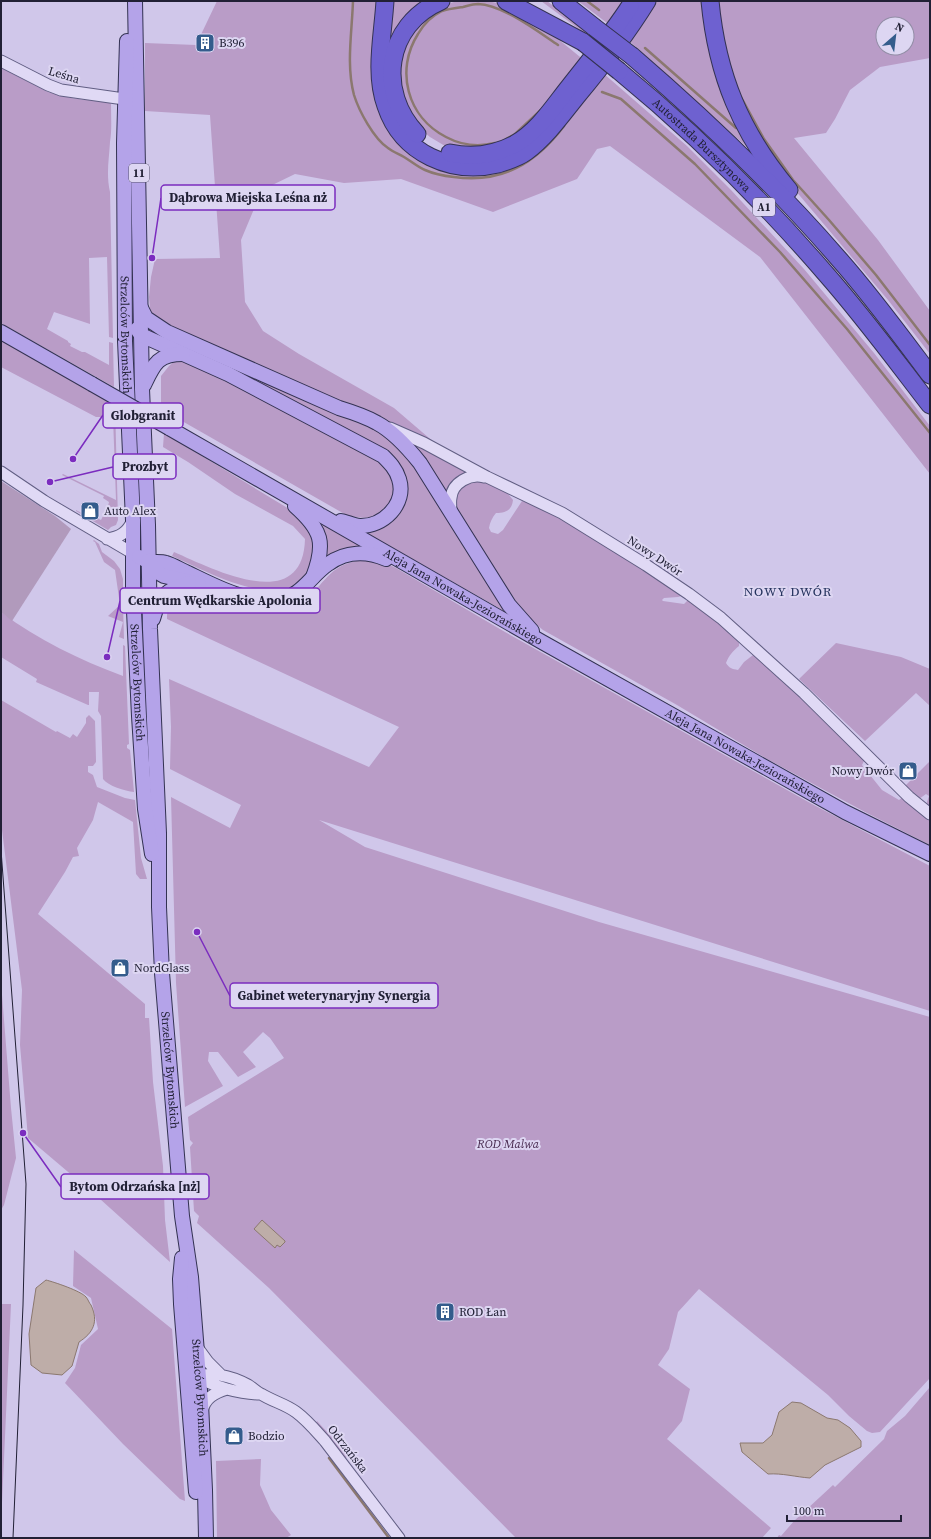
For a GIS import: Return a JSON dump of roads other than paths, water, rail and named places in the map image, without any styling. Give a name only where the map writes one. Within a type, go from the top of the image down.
[{"type":"highway","points":[[385,1],[381,55],[381,81],[386,106],[391,119],[411,144],[425,154],[443,163],[475,168],[507,162],[524,153],[538,142],[558,120],[598,70],[627,32],[647,1]]},
{"type":"highway","points":[[440,1],[416,17],[400,40],[392,62],[393,89],[400,109],[408,124],[419,135],[438,149],[468,156],[482,156],[502,151],[517,143],[530,133],[548,114],[587,65],[618,24],[633,1]]},
{"type":"highway","points":[[506,1],[583,42]]},
{"type":"highway","name":"Autostrada Bursztynowa","points":[[527,1],[583,42],[640,89],[719,162],[782,225],[845,296],[930,405]]},
{"type":"highway","name":"Autostrada Bursztynowa","points":[[561,1],[632,56],[669,88],[732,146],[768,182],[838,257],[874,301],[930,375]]},
{"type":"highway","points":[[710,1],[714,35],[724,76],[730,94],[746,128],[765,159],[828,236],[838,257]]},
{"type":"main road","name":"Strzelców Bytomskich","points":[[127,1],[124,99],[125,302],[134,554],[133,590],[145,809],[159,907]]},
{"type":"main road","name":"Strzelców Bytomskich","points":[[135,1],[142,389],[159,833],[159,907],[167,1044],[184,1234],[180,1279],[190,1346],[198,1377],[206,1505],[206,1538]]},
{"type":"main road","points":[[125,302],[130,316],[141,335],[228,374],[362,444],[383,456],[394,468],[400,480],[400,492],[391,513],[382,521],[358,526],[319,514]]},
{"type":"main road","points":[[141,307],[146,318],[167,332],[339,408],[377,422],[391,432],[409,449],[420,463],[509,605],[542,642]]},
{"type":"main road","name":"Aleja Jana Nowaka-Jeziorańskiego","points":[[1,332],[542,642],[845,812],[930,854]]},
{"type":"main road","points":[[126,355],[132,343],[141,335],[167,332]]},
{"type":"main road","points":[[142,389],[157,362],[167,355],[184,354]]},
{"type":"main road","points":[[280,492],[303,513],[313,525],[320,537],[321,551],[311,580]]},
{"type":"main road","points":[[148,525],[159,554],[164,562]]},
{"type":"main road","points":[[134,554],[148,561],[164,562],[215,586],[260,600],[277,600],[289,597],[298,592],[328,564],[346,555],[362,553],[374,554],[419,572]]},
{"type":"main road","points":[[148,561],[157,572],[164,576],[189,583],[215,586]]},
{"type":"main road","points":[[150,629],[157,606],[162,596],[177,587],[189,583]]},
{"type":"main road","name":"Strzelców Bytomskich","points":[[190,1346],[188,1389],[200,1538]]},
{"type":"street","name":"Leśna","points":[[1,61],[48,86],[61,90],[124,99]]},
{"type":"street","name":"Nowy Dwór","points":[[377,422],[424,443],[487,478],[562,513],[646,565],[707,607],[798,688],[910,798],[930,814]]},
{"type":"street","points":[[1,472],[44,501],[134,554]]},
{"type":"street","name":"Nowy Dwór","points":[[451,511],[452,494],[460,482],[476,476],[487,478]]},
{"type":"street","points":[[107,539],[120,536],[125,533],[133,520]]},
{"type":"street","points":[[190,1346],[221,1375]]},
{"type":"street","points":[[188,1389],[195,1378],[207,1374],[221,1375],[248,1385],[260,1394]]},
{"type":"street","points":[[198,1377],[227,1389],[260,1394]]},
{"type":"street","points":[[201,1414],[203,1406],[207,1400],[218,1392],[227,1389]]},
{"type":"street","name":"Odrzańska","points":[[260,1394],[286,1406],[297,1413],[314,1428],[399,1538]]},
{"type":"waterway","points":[[353,1],[350,72],[356,102],[377,138],[390,149],[420,167],[436,174],[454,177],[488,177],[503,174],[530,160],[542,151],[564,126]]},
{"type":"waterway","points":[[587,1],[599,10]]},
{"type":"waterway","points":[[495,143],[476,145],[452,140],[433,128],[422,118],[414,105],[409,92],[406,77],[407,62],[411,48],[420,31],[431,18],[442,11],[478,4],[488,5],[520,20],[558,45]]},
{"type":"waterway","points":[[645,48],[736,128],[736,123]]},
{"type":"waterway","points":[[602,92],[621,99],[695,164],[780,252],[847,329],[930,433]]},
{"type":"waterway","points":[[741,97],[764,139],[793,180],[876,275],[930,345]]},
{"type":"waterway","points":[[506,139],[515,134],[543,108]]},
{"type":"waterway","points":[[329,1458],[389,1538]]},
{"type":"tram line","points":[[1,850],[26,1184],[23,1305],[13,1538]]},
{"type":"place","name":"B396","points":[[205,43]]},
{"type":"place","name":"Dąbrowa Miejska Leśna nż","points":[[152,258]]},
{"type":"place","name":"Globgranit","points":[[73,459]]},
{"type":"place","name":"Prozbyt","points":[[50,482]]},
{"type":"place","name":"Auto Alex","points":[[90,511]]},
{"type":"place","name":"Centrum Wędkarskie Apolonia","points":[[107,657]]},
{"type":"place","name":"Nowy Dwór","points":[[908,771]]},
{"type":"place","name":"Gabinet weterynaryjny Synergia","points":[[197,932]]},
{"type":"place","name":"NordGlass","points":[[120,968]]},
{"type":"place","name":"Bytom Odrzańska [nż]","points":[[23,1133]]},
{"type":"place","name":"ROD Łan","points":[[445,1312]]},
{"type":"place","name":"Bodzio","points":[[234,1436]]},
{"type":"district","name":"NOWY DWÓR","points":[[788,591]]},
{"type":"park label","name":"ROD Malwa","points":[[508,1144]]}]
